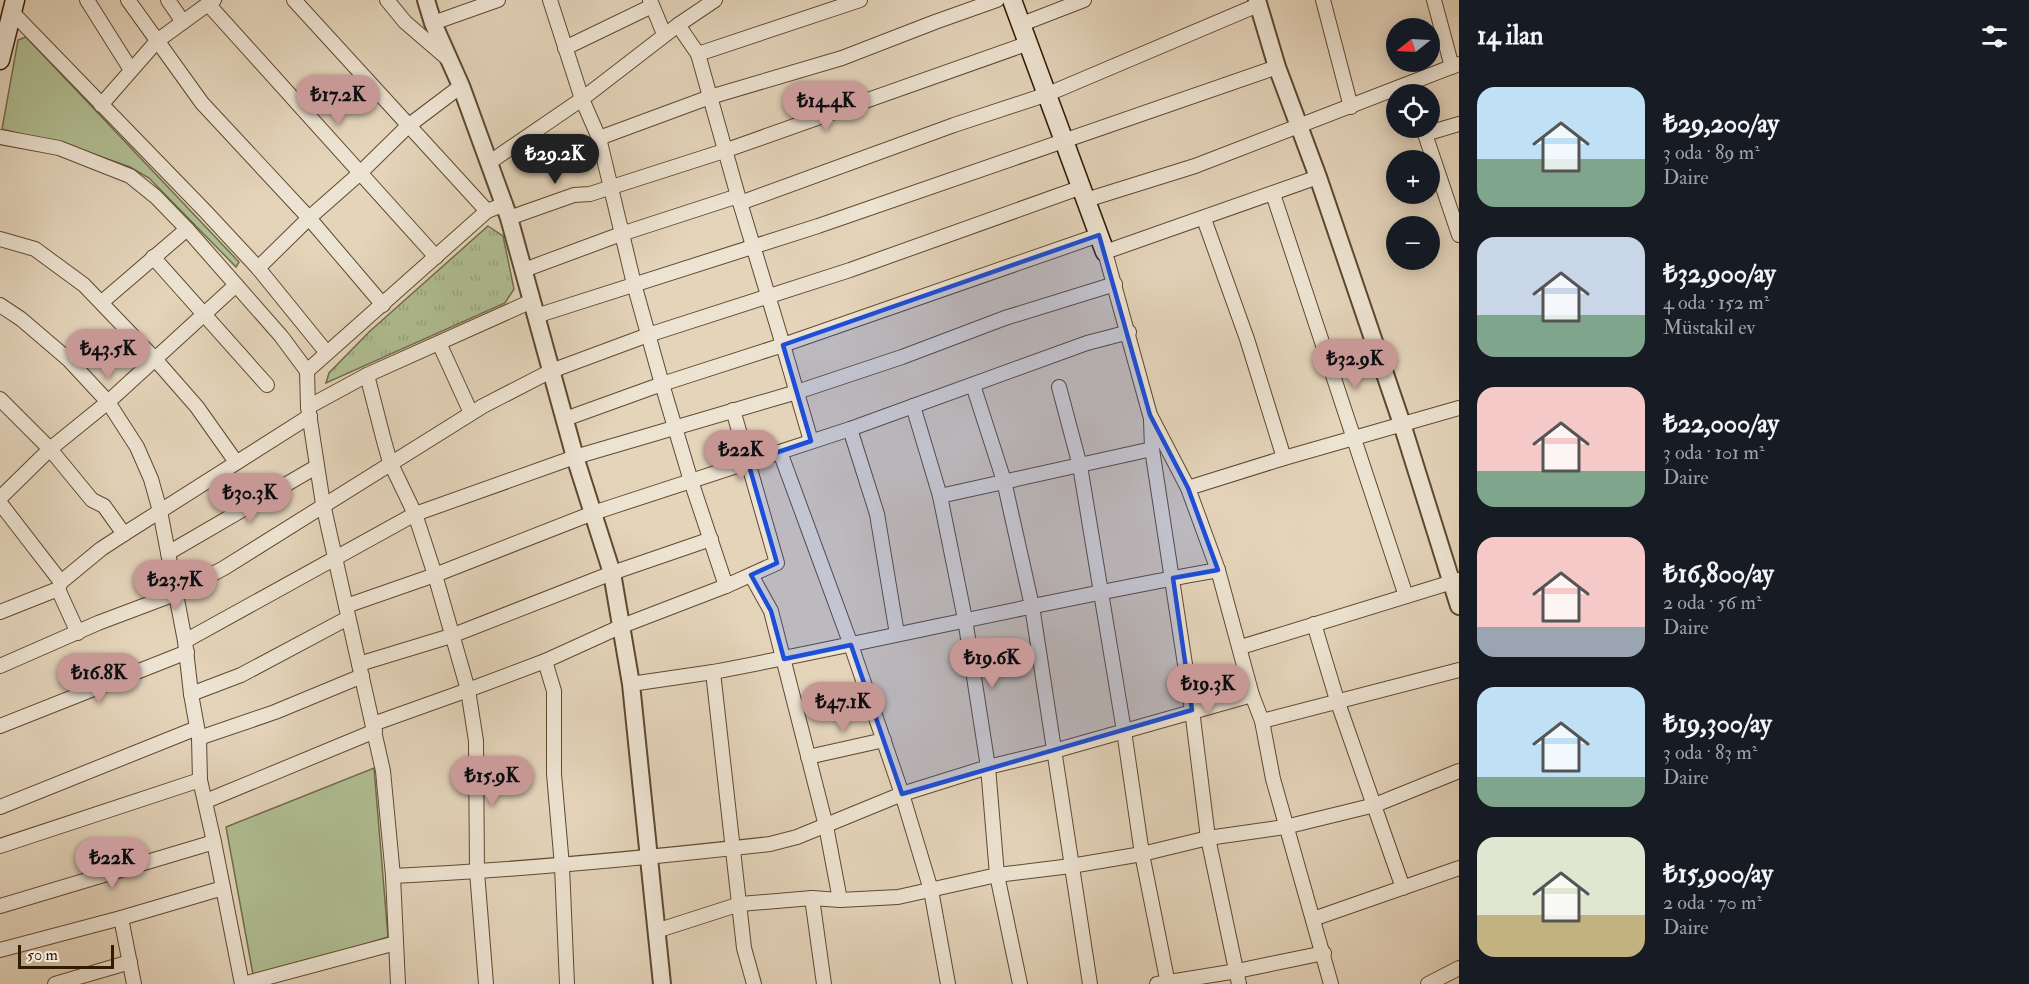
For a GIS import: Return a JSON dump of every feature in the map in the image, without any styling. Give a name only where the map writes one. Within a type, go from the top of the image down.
[{"type":"main road","points":[[1012,0],[1102,243]]},
{"type":"main road","points":[[1,56],[13,6]]},
{"type":"street","points":[[87,0],[131,70]]},
{"type":"street","points":[[128,0],[202,103],[309,218],[383,305]]},
{"type":"street","points":[[168,0],[183,22]]},
{"type":"street","points":[[294,0],[487,210],[507,211],[574,195],[590,194],[724,151],[1029,43]]},
{"type":"street","points":[[387,0],[405,22],[452,62]]},
{"type":"street","points":[[426,0],[433,23],[452,62],[507,211],[575,457],[612,573],[632,684],[662,984]]},
{"type":"street","points":[[433,23],[498,0]]},
{"type":"street","points":[[550,0],[582,99],[599,138],[621,234],[648,335],[691,481],[726,586]]},
{"type":"street","points":[[490,162],[582,99],[664,34],[715,0]]},
{"type":"street","points":[[698,54],[860,0]]},
{"type":"street","points":[[599,138],[710,97],[842,58],[997,0]]},
{"type":"street","points":[[1022,24],[1084,0]]},
{"type":"street","points":[[1323,0],[1351,107]]},
{"type":"street","points":[[1420,84],[1455,65],[1434,0]]},
{"type":"street","points":[[101,105],[157,41],[211,2],[359,174],[436,257]]},
{"type":"street","points":[[524,270],[621,234],[739,199],[1048,94],[1258,2],[1278,67],[1318,177],[1455,581],[1459,606]]},
{"type":"street","points":[[565,48],[651,3],[664,34]]},
{"type":"street","points":[[13,6],[101,105],[258,268],[327,353]]},
{"type":"street","points":[[678,25],[698,54],[724,151],[811,441]]},
{"type":"street","points":[[0,612],[60,586],[101,549],[367,375],[439,343],[534,308],[634,284],[754,247],[1278,67]]},
{"type":"street","points":[[258,268],[408,126],[461,86]]},
{"type":"street","points":[[0,666],[98,623],[175,594],[224,568],[471,413],[551,371],[648,335],[1084,194],[1195,166],[1351,107],[1386,97]]},
{"type":"street","points":[[1440,128],[1459,124]]},
{"type":"street","points":[[0,137],[59,148],[130,176],[156,197],[187,229],[281,336],[307,371],[309,412],[323,504],[383,771],[393,876],[398,984]]},
{"type":"street","points":[[1426,138],[1459,235]]},
{"type":"street","points":[[565,419],[662,384],[1102,243],[1204,219],[1318,177]]},
{"type":"street","points":[[1273,194],[1407,596]]},
{"type":"street","points":[[307,371],[487,210]]},
{"type":"street","points":[[1204,219],[1247,339],[1284,458]]},
{"type":"street","points":[[102,302],[187,229]]},
{"type":"street","points":[[0,238],[35,249],[84,285],[102,302],[197,407],[236,462]]},
{"type":"street","points":[[1102,243],[1129,332],[1150,415],[1159,505],[1173,578],[1208,838],[1238,977]]},
{"type":"street","points":[[153,257],[267,385]]},
{"type":"street","points":[[0,726],[186,647],[334,557],[415,514],[575,457],[797,392],[902,357],[1005,318],[1115,284]]},
{"type":"street","points":[[0,498],[50,449],[108,402],[236,285]]},
{"type":"street","points":[[0,305],[21,319],[69,360],[108,402],[137,447],[151,479],[160,511],[186,647],[198,733],[200,780],[242,984],[396,943]]},
{"type":"street","points":[[191,694],[241,675],[347,612],[593,513],[850,429],[1087,343],[1129,332]]},
{"type":"street","points":[[439,343],[471,413]]},
{"type":"street","points":[[367,375],[390,462],[415,514],[468,690],[476,741],[477,872],[486,984]]},
{"type":"street","points":[[974,385],[1004,481],[1032,606],[1090,984]]},
{"type":"street","points":[[1059,387],[1080,466],[1164,983],[1238,977],[1324,953]]},
{"type":"street","points":[[0,399],[50,449],[92,500],[104,506],[124,534]]},
{"type":"street","points":[[913,406],[940,496],[964,619],[988,767],[997,875],[1020,984]]},
{"type":"street","points":[[1188,488],[1354,437],[1459,408]]},
{"type":"street","points":[[206,801],[374,728],[545,661],[622,626],[726,586],[777,563],[733,410]]},
{"type":"street","points":[[1150,415],[1188,488],[1218,570],[1252,695],[1262,721],[1272,779],[1285,827],[1324,953],[1331,984]]},
{"type":"street","points":[[850,429],[877,514],[897,634]]},
{"type":"street","points":[[940,496],[1152,449]]},
{"type":"street","points":[[780,452],[851,645],[902,794],[931,890],[948,984]]},
{"type":"street","points":[[168,553],[316,467]]},
{"type":"street","points":[[0,503],[60,586],[78,633]]},
{"type":"street","points":[[0,807],[198,733],[275,712],[360,670],[612,573],[711,539]]},
{"type":"street","points":[[632,684],[713,672],[851,645],[1100,591],[1218,570]]},
{"type":"street","points":[[751,574],[771,610],[826,826],[840,900]]},
{"type":"street","points":[[1240,647],[1455,581]]},
{"type":"street","points":[[1314,624],[1336,700],[1403,888]]},
{"type":"street","points":[[545,661],[554,691],[554,774],[562,866],[567,984]]},
{"type":"street","points":[[1262,721],[1459,670]]},
{"type":"street","points":[[713,672],[744,948],[754,984]]},
{"type":"street","points":[[393,876],[562,866],[770,844],[826,826],[902,794],[988,767],[1054,751],[1192,710],[1252,695]]},
{"type":"street","points":[[808,756],[884,740]]},
{"type":"street","points":[[656,932],[740,904],[812,898],[840,900],[898,897],[997,875],[1071,866],[1142,854],[1208,838],[1285,827],[1375,805],[1459,771]]},
{"type":"street","points":[[0,846],[200,780]]},
{"type":"street","points":[[0,906],[214,842]]},
{"type":"street","points":[[1313,918],[1459,868]]},
{"type":"street","points":[[0,950],[223,888]]},
{"type":"street","points":[[812,898],[824,984]]},
{"type":"street","points":[[121,918],[134,984]]},
{"type":"street","points":[[55,984],[129,962]]},
{"type":"street","points":[[1428,984],[1445,980],[1459,968]]},
{"type":"highlighted area","points":[[1099,235],[1150,415],[1188,488],[1218,570],[1173,578],[1192,710],[902,794],[851,645],[784,659],[771,611],[751,575],[777,563],[748,462],[811,441],[783,345]]},
{"type":"green space","points":[[26,37],[239,262],[236,267],[149,178],[130,167],[76,148],[2,129],[18,40]]},
{"type":"green space","points":[[488,226],[503,236],[514,289],[505,303],[326,383],[329,373],[369,332]]},
{"type":"green space","points":[[374,768],[388,937],[254,980],[226,827]]}]
